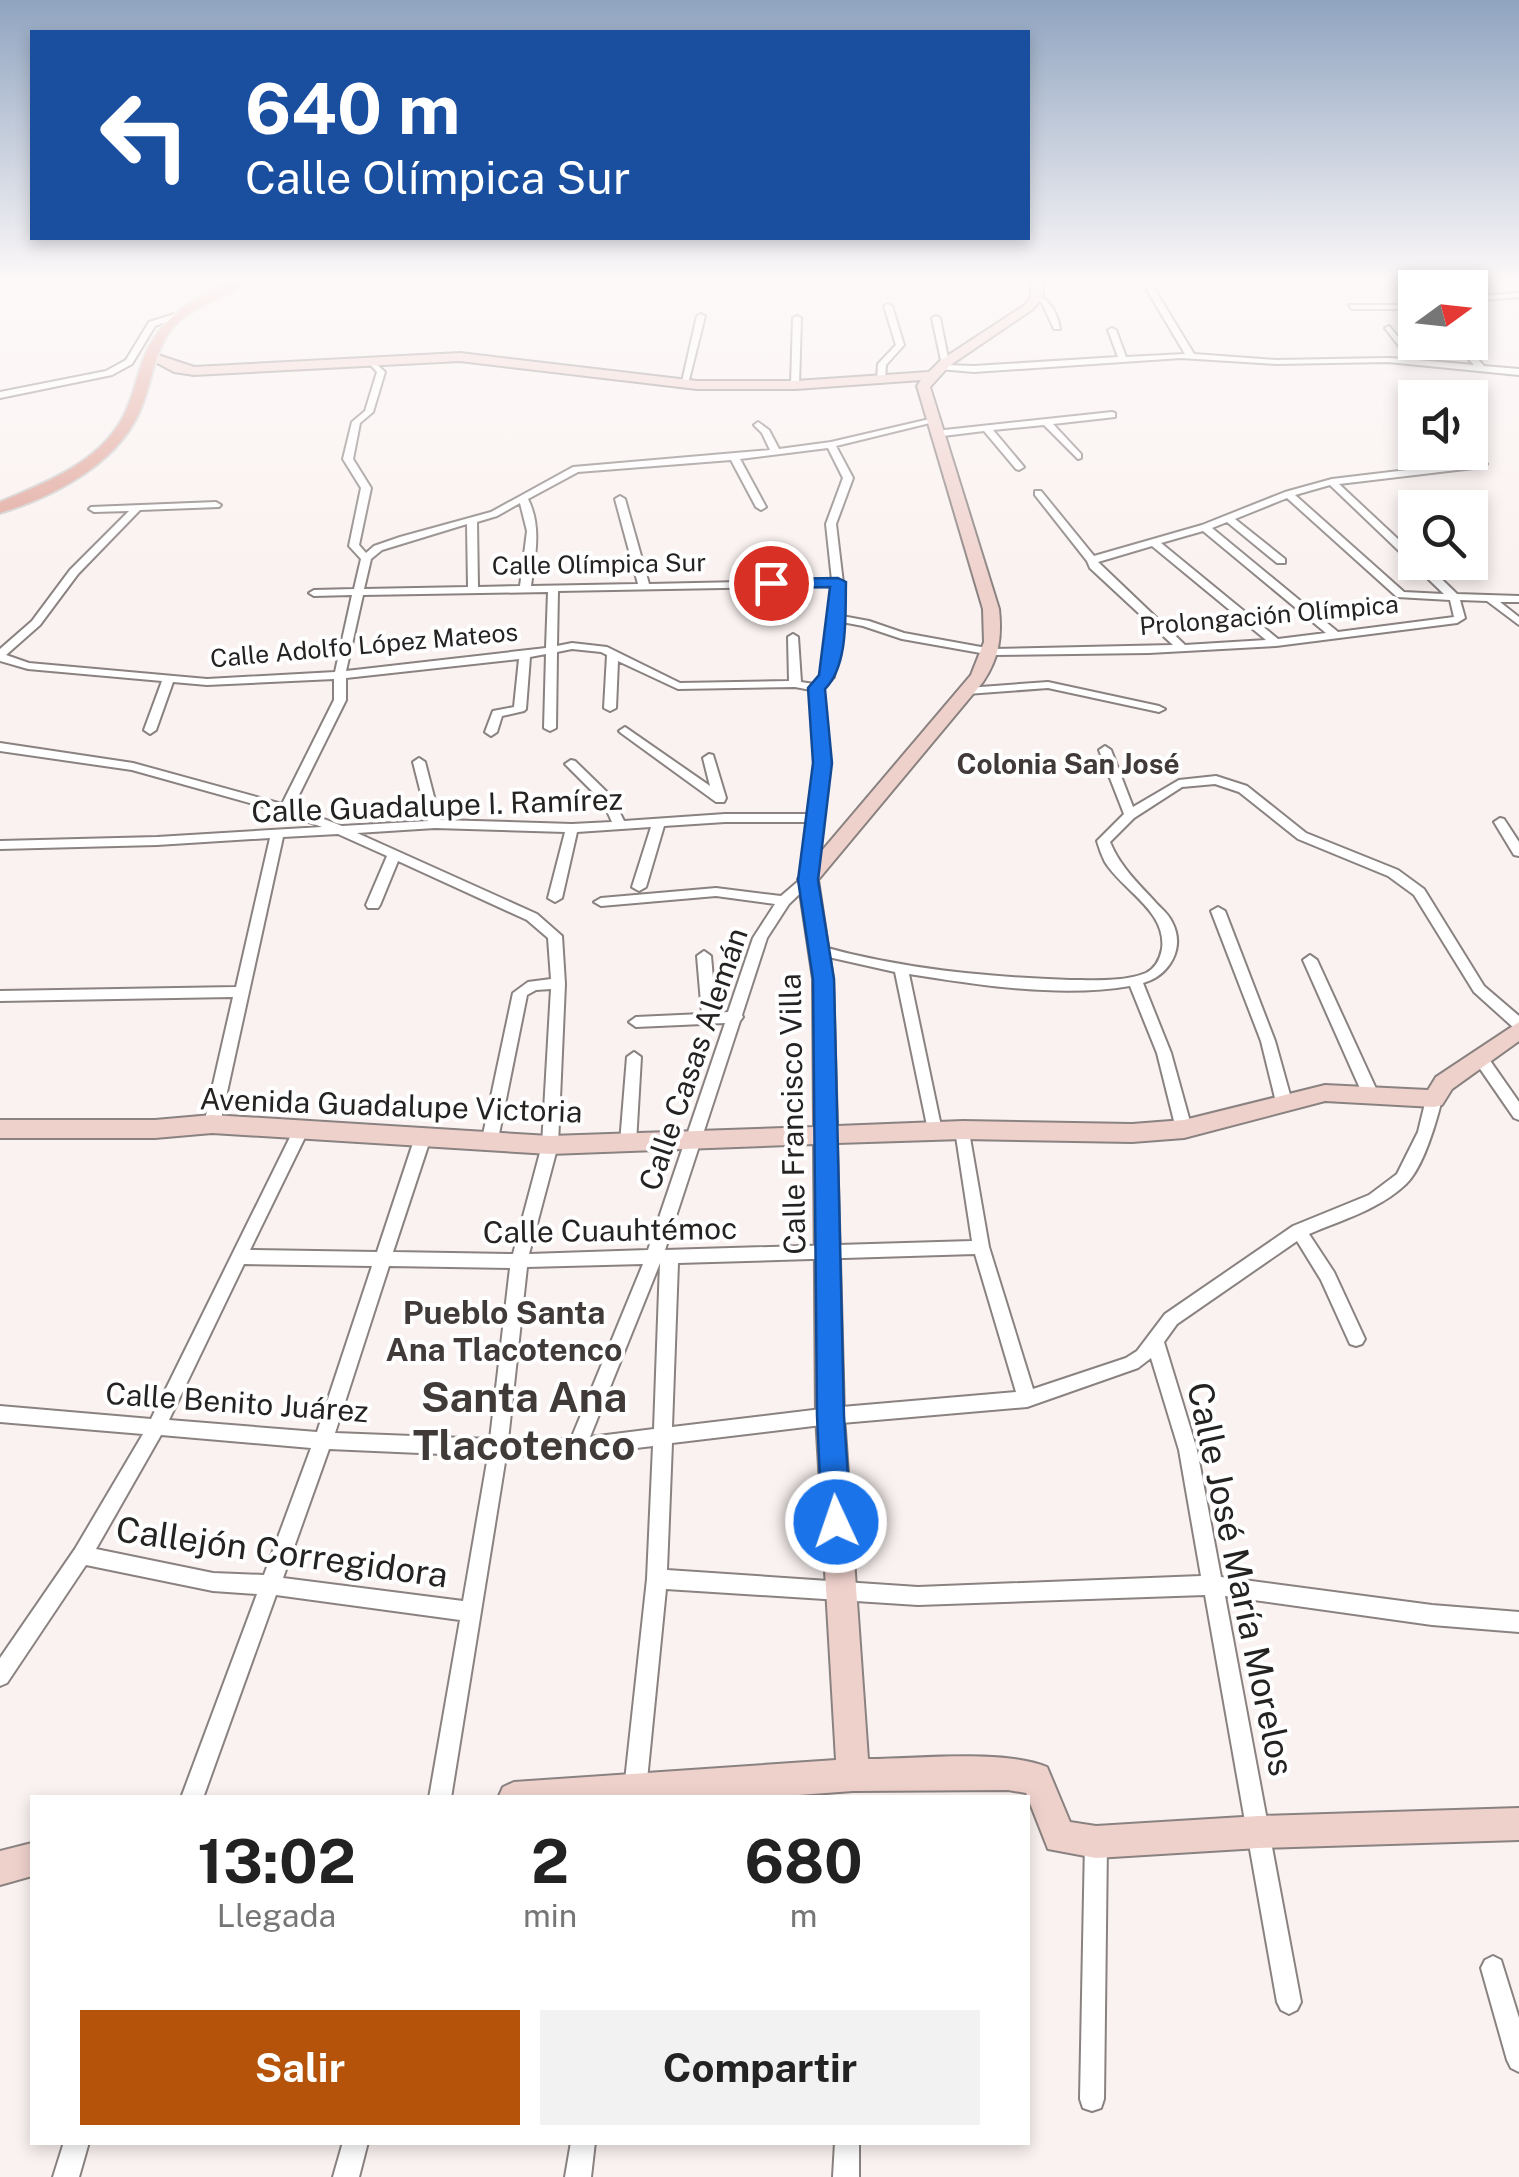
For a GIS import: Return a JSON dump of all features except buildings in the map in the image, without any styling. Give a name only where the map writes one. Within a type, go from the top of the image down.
[{"type":"main road","points":[[0,508],[92,462],[122,431],[144,383]]},
{"type":"street","points":[[0,395],[61,383]]},
{"type":"street","points":[[366,558],[354,546],[366,488],[348,460],[356,422],[369,412],[378,383]]},
{"type":"street","points":[[674,383],[836,383]]},
{"type":"street","points":[[926,383],[923,386],[933,427],[991,609],[995,642],[992,652]]},
{"type":"street","points":[[286,809],[340,700],[340,675],[366,558],[378,548],[472,521],[523,499],[561,475],[594,464],[734,457],[933,427],[987,428],[1112,415]]},
{"type":"street","points":[[1046,422],[1078,456]]},
{"type":"street","points":[[758,425],[776,452]]},
{"type":"street","points":[[987,428],[1019,467]]},
{"type":"street","name":"Calle Francisco Villa","points":[[830,445],[848,478],[831,524],[838,582],[837,618],[828,677],[816,688],[822,763],[808,880],[823,979],[830,1416],[853,1786]]},
{"type":"street","points":[[734,457],[762,507]]},
{"type":"street","points":[[1092,560],[1206,527],[1288,494],[1332,482],[1432,470]]},
{"type":"street","points":[[1332,482],[1398,544]]},
{"type":"street","points":[[1038,493],[1094,566],[1182,648]]},
{"type":"street","points":[[1288,494],[1405,597],[1519,599]]},
{"type":"street","points":[[523,499],[532,522],[525,588]]},
{"type":"street","points":[[620,499],[644,585]]},
{"type":"street","points":[[94,509],[216,505]]},
{"type":"street","points":[[0,656],[36,623],[74,572],[137,508]]},
{"type":"street","points":[[1228,518],[1281,562]]},
{"type":"street","points":[[472,521],[472,589]]},
{"type":"street","points":[[1206,527],[1336,636]]},
{"type":"street","points":[[1155,543],[1276,642]]},
{"type":"street","points":[[1436,580],[1454,597]]},
{"type":"street","name":"Calle Olímpica Sur","points":[[314,594],[838,582]]},
{"type":"street","name":"Calle Adolfo López Mateos","points":[[552,588],[553,649]]},
{"type":"street","name":"Prolongación Olímpica","points":[[837,618],[902,636],[992,652],[1182,648],[1336,636],[1458,620],[1454,597]]},
{"type":"street","points":[[1491,600],[1519,622]]},
{"type":"street","points":[[793,637],[795,684]]},
{"type":"street","name":"Calle Adolfo López Mateos","points":[[0,656],[28,666],[207,682],[340,675],[591,647],[678,686],[795,684],[816,688]]},
{"type":"street","points":[[550,728],[553,649]]},
{"type":"street","name":"Calle Casas Alemán","points":[[576,1447],[662,1255],[694,1140],[760,938],[784,901],[808,880],[967,690],[992,652]]},
{"type":"street","points":[[610,708],[613,654]]},
{"type":"street","points":[[491,732],[497,713],[520,709],[525,655]]},
{"type":"street","points":[[150,730],[168,680]]},
{"type":"street","points":[[967,690],[1048,685],[1159,708]]},
{"type":"street","points":[[625,732],[720,798]]},
{"type":"street","points":[[0,747],[134,767],[286,809],[532,917],[554,936],[558,984],[550,1145],[519,1262],[498,1448],[441,1795]]},
{"type":"street","points":[[1106,750],[1130,815]]},
{"type":"street","points":[[709,758],[725,818]]},
{"type":"street","points":[[419,762],[435,824]]},
{"type":"street","points":[[572,764],[608,800],[619,824]]},
{"type":"street","points":[[820,951],[901,968],[1046,983],[1096,985],[1135,981],[1155,974],[1168,958],[1170,935],[1159,912],[1105,850],[1103,841],[1130,815],[1179,784],[1216,780],[1243,789],[1302,836],[1393,874],[1419,892],[1479,989],[1519,1027]]},
{"type":"street","name":"Calle Guadalupe I. Ramírez","points":[[0,845],[276,835],[435,824],[572,828],[725,818],[816,818]]},
{"type":"street","points":[[639,887],[658,821]]},
{"type":"street","points":[[1500,822],[1519,852]]},
{"type":"street","points":[[556,898],[572,828]]},
{"type":"street","points":[[212,1124],[276,835]]},
{"type":"street","points":[[373,905],[394,856]]},
{"type":"street","points":[[601,902],[716,892],[784,901]]},
{"type":"street","points":[[1218,911],[1268,1041],[1284,1102]]},
{"type":"street","points":[[704,956],[710,1020]]},
{"type":"street","points":[[1310,960],[1370,1093]]},
{"type":"street","points":[[823,979],[829,972],[870,963]]},
{"type":"street","points":[[901,968],[934,1131]]},
{"type":"street","points":[[1135,981],[1164,1053],[1184,1129]]},
{"type":"street","points":[[490,1144],[520,993],[533,985],[558,984]]},
{"type":"street","points":[[0,996],[241,992]]},
{"type":"street","points":[[636,1022],[736,1017]]},
{"type":"street","name":"Calle Benito Juárez","points":[[2,1418],[156,1426],[323,1441],[576,1447],[830,1416],[1026,1399],[1132,1363],[1172,1319],[1299,1231],[1375,1199],[1403,1178],[1444,1083],[1519,1027]]},
{"type":"street","points":[[628,1142],[634,1056]]},
{"type":"street","points":[[1479,1056],[1519,1114]]},
{"type":"street","name":"Avenida Guadalupe Victoria","points":[[0,1129],[155,1129],[212,1124],[550,1145],[963,1130],[1132,1133],[1184,1129],[1325,1093],[1434,1099]]},
{"type":"street","points":[[0,1676],[82,1555],[156,1426],[302,1128]]},
{"type":"street","points":[[963,1130],[981,1247],[1026,1399]]},
{"type":"street","points":[[193,1795],[323,1441],[422,1140]]},
{"type":"street","points":[[1299,1231],[1328,1278],[1356,1340]]},
{"type":"street","name":"Calle Cuauhtémoc","points":[[241,1257],[519,1262],[981,1247]]},
{"type":"street","points":[[635,1792],[657,1579],[662,1255]]},
{"type":"street","name":"Calle José María Morelos","points":[[1156,1341],[1188,1450],[1289,2002]]},
{"type":"street","name":"Callejón Corregidora","points":[[82,1555],[212,1582],[268,1585],[472,1612]]},
{"type":"street","points":[[657,1579],[841,1593],[954,1595],[1213,1585],[1432,1615],[1519,1622]]},
{"type":"street","points":[[574,1795],[853,1786],[1008,1774],[1036,1778],[1060,1837],[1096,1842],[1259,1832],[1519,1824]]},
{"type":"street","points":[[1092,2099],[1096,1842]]},
{"type":"street","points":[[0,1868],[30,1860]]},
{"type":"street","points":[[1493,1968],[1519,2060]]},
{"type":"street","points":[[66,2177],[77,2145]]},
{"type":"street","points":[[346,2177],[355,2145]]},
{"type":"street","points":[[578,2177],[582,2145]]},
{"type":"street","points":[[846,2177],[848,2145]]},
{"type":"district","name":"Colonia San José","points":[[1068,763]]},
{"type":"district","name":"Pueblo Santa Ana Tlacotenco","points":[[504,1330]]},
{"type":"district","name":"Santa Ana Tlacotenco","points":[[524,1420]]},
{"type":"route","points":[[771,583],[838,582],[828,677],[816,688],[822,763],[808,880],[823,979],[830,1416],[836,1522]]}]
